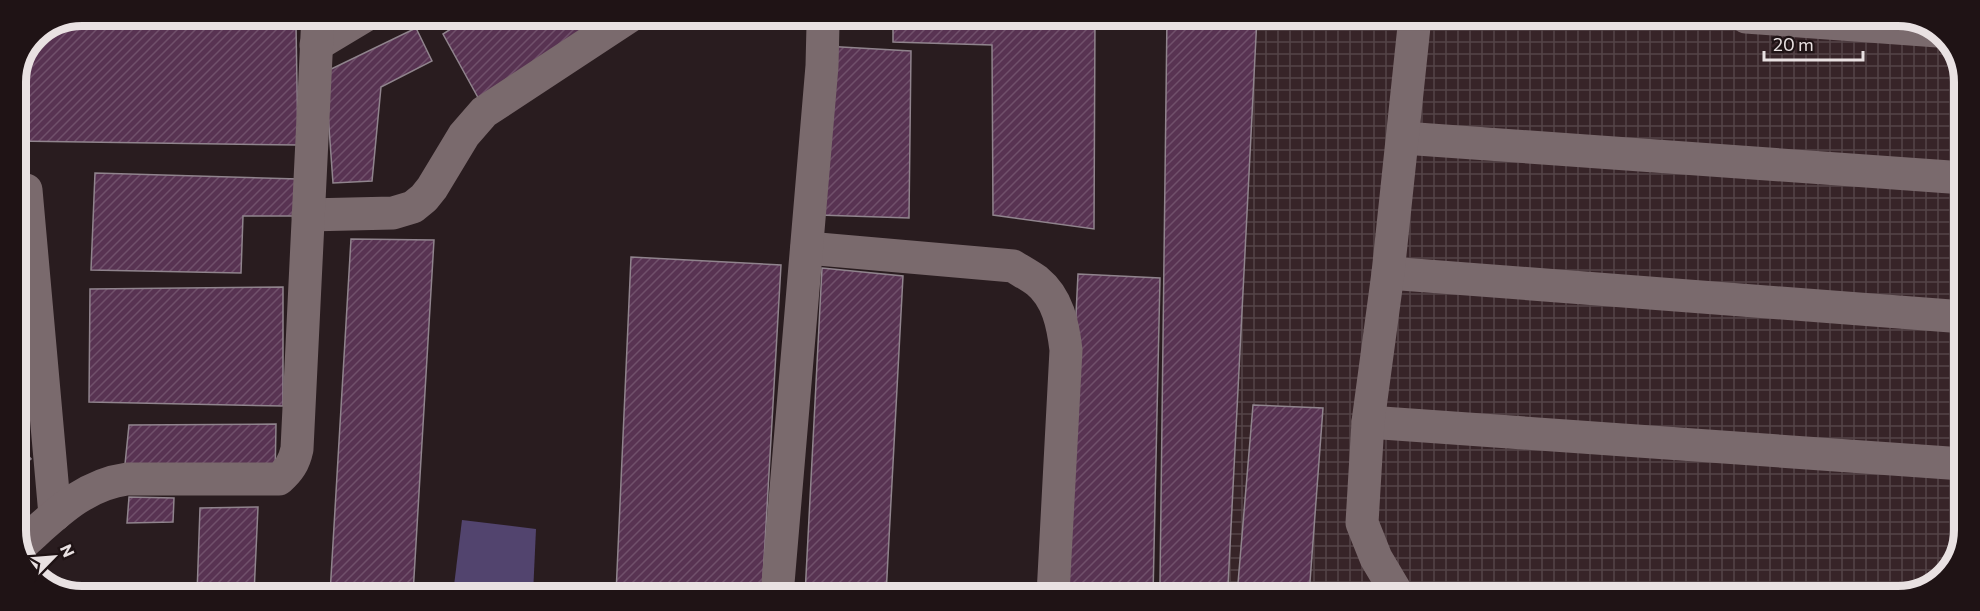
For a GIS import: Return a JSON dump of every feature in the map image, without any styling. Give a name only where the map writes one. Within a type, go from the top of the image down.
[{"type":"lane","points":[[308,215],[393,213],[413,207],[432,188],[464,135],[484,112],[615,26]]},
{"type":"lane","points":[[778,586],[822,66],[822,26]]},
{"type":"lane","points":[[1393,586],[1376,558],[1362,523],[1368,422],[1388,273],[1414,26]]},
{"type":"lane","points":[[1869,26],[1919,30]]},
{"type":"lane","points":[[27,540],[68,503],[110,481],[279,479],[288,472],[294,462],[297,449],[317,30]]},
{"type":"lane","points":[[1403,138],[1954,177]]},
{"type":"lane","points":[[26,190],[55,515]]},
{"type":"lane","points":[[807,248],[1013,266],[1039,282],[1054,302],[1062,323],[1066,350],[1053,586]]},
{"type":"lane","points":[[1388,273],[1954,316]]},
{"type":"lane","points":[[1368,422],[1954,463]]},
{"type":"shaded area","points":[[1257,26],[1906,26],[1927,33],[1945,50],[1954,78],[1954,537],[1945,561],[1933,574],[1917,583],[1898,586],[1227,586]]},
{"type":"shaded area","points":[[462,520],[536,529],[533,586],[454,586]]},
{"type":"building","points":[[296,26],[298,145],[26,141],[26,82],[30,60],[35,50],[50,35],[71,27]]},
{"type":"building","points":[[455,26],[594,26],[481,103],[443,34]]},
{"type":"building","points":[[893,26],[1095,26],[1094,229],[993,215],[992,45],[893,42]]},
{"type":"building","points":[[1167,26],[1257,26],[1228,586],[1160,583]]},
{"type":"building","points":[[416,28],[432,61],[381,87],[372,181],[333,183],[325,72]]},
{"type":"building","points":[[824,46],[911,51],[909,218],[819,215]]},
{"type":"building","points":[[95,173],[298,179],[298,216],[243,216],[241,273],[91,270]]},
{"type":"building","points":[[351,239],[434,240],[413,586],[330,586]]},
{"type":"building","points":[[631,257],[781,265],[763,586],[616,586]]},
{"type":"building","points":[[822,268],[903,276],[886,586],[805,586]]},
{"type":"building","points":[[1078,274],[1160,278],[1153,586],[1062,586]]},
{"type":"building","points":[[283,287],[283,406],[89,402],[90,289]]},
{"type":"building","points":[[1253,405],[1323,408],[1310,586],[1238,586]]},
{"type":"building","points":[[276,424],[275,479],[124,474],[129,425]]},
{"type":"building","points":[[26,453],[31,459],[26,463]]},
{"type":"building","points":[[129,497],[174,498],[173,522],[127,523]]},
{"type":"building","points":[[258,507],[254,586],[197,586],[200,508]]}]
